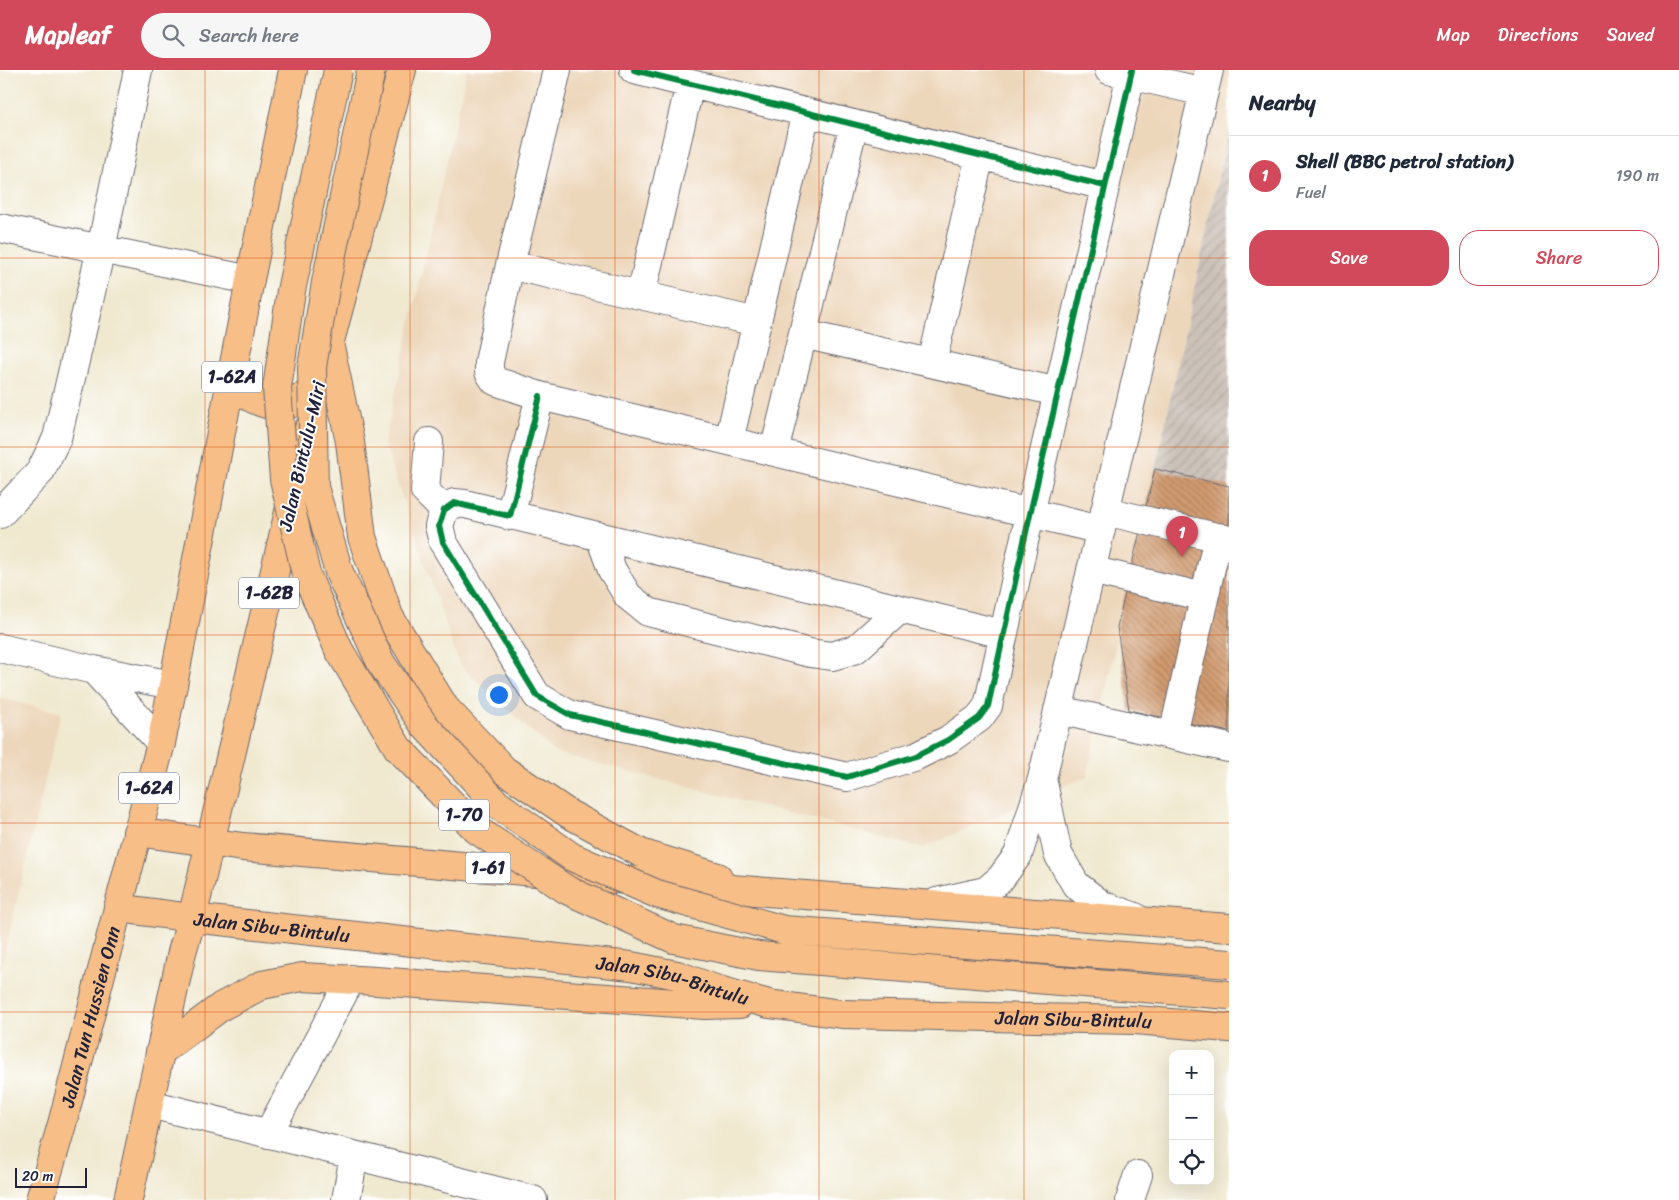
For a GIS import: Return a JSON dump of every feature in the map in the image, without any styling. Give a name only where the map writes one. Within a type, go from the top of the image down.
[{"type":"main road","name":"1-62A","points":[[137,832],[161,744],[174,685],[250,280],[293,70]]},
{"type":"main road","name":"1-70","points":[[338,70],[291,292],[277,388],[284,479],[306,574],[339,650],[398,748],[477,830],[567,890],[674,938],[759,956],[1229,995]]},
{"type":"main road","name":"1-70","points":[[371,70],[326,282],[312,367],[314,487],[339,572],[381,664],[424,725],[497,804],[572,857],[657,894],[784,930],[1229,964]]},
{"type":"main road","name":"Jalan Bintulu-Miri","points":[[209,843],[328,342],[402,70]]},
{"type":"main road","points":[[328,342],[350,442],[362,538],[389,616],[445,708],[504,770],[569,814],[640,853],[767,892],[1229,928]]},
{"type":"main road","points":[[230,385],[260,403],[284,405],[294,402],[319,382]]},
{"type":"main road","name":"1-61","points":[[137,832],[209,843],[767,892]]},
{"type":"main road","name":"Jalan Tun Hussien Onn","points":[[40,1200],[62,1124],[137,832]]},
{"type":"main road","points":[[128,1200],[182,952],[192,918],[209,843]]},
{"type":"main road","name":"Jalan Sibu-Bintulu","points":[[118,908],[192,918],[630,966],[677,975],[769,1004],[842,1014],[1135,1020],[1229,1028]]},
{"type":"main road","points":[[160,1052],[222,1006],[262,984],[302,977],[704,1005],[769,1004]]},
{"type":"street","points":[[0,514],[40,472],[57,438],[101,249],[138,70]]},
{"type":"street","points":[[557,70],[510,265],[489,362],[489,372],[495,381],[540,396],[1030,514],[1103,520],[1224,538],[1204,597],[1173,736]]},
{"type":"street","points":[[634,70],[1105,186]]},
{"type":"street","points":[[923,905],[986,891],[1001,878],[1018,854],[1042,779],[1207,81],[1124,72],[1105,186],[988,706],[979,718],[948,740],[916,756],[847,777],[570,715],[537,696],[443,542],[439,526],[444,510],[454,503],[1003,634]]},
{"type":"street","points":[[641,296],[690,84]]},
{"type":"street","points":[[729,441],[806,112]]},
{"type":"street","points":[[774,452],[854,124]]},
{"type":"street","points":[[932,363],[980,156]]},
{"type":"street","points":[[0,228],[250,280]]},
{"type":"street","points":[[510,265],[757,322]]},
{"type":"street","points":[[803,334],[1058,392]]},
{"type":"street","points":[[510,516],[540,396]]},
{"type":"street","points":[[429,442],[425,491],[444,510]]},
{"type":"street","points":[[600,537],[612,570],[628,596],[648,612],[810,653],[832,656],[856,649],[900,609]]},
{"type":"street","points":[[1091,570],[1204,597]]},
{"type":"street","points":[[0,648],[94,670],[174,685]]},
{"type":"street","points":[[94,670],[161,744]]},
{"type":"street","points":[[1058,710],[1229,748]]},
{"type":"street","points":[[1042,779],[1058,854],[1076,885],[1102,905],[1152,923]]},
{"type":"street","points":[[268,1134],[351,979]]},
{"type":"street","points":[[150,1104],[533,1200]]},
{"type":"street","points":[[346,1200],[354,1156]]},
{"type":"shaded area","points":[[467,70],[1229,70],[1229,125],[1087,776],[922,848],[554,752],[459,664],[384,444]]},
{"type":"shaded area","points":[[1229,127],[1229,486],[1155,469]]},
{"type":"shaded area","points":[[0,698],[61,713],[0,972]]},
{"type":"building","points":[[1155,469],[1229,486],[1229,732],[1129,710],[1117,627]]},
{"type":"cycle path","points":[[634,70],[1105,186]]},
{"type":"cycle path","points":[[540,396],[510,516],[454,503],[444,510],[439,526],[443,542],[537,696],[570,715],[847,777],[916,756],[948,740],[979,718],[988,706],[1132,70]]},
{"type":"place","name":"Shell (BBC petrol station)","points":[[1182,557]]}]
